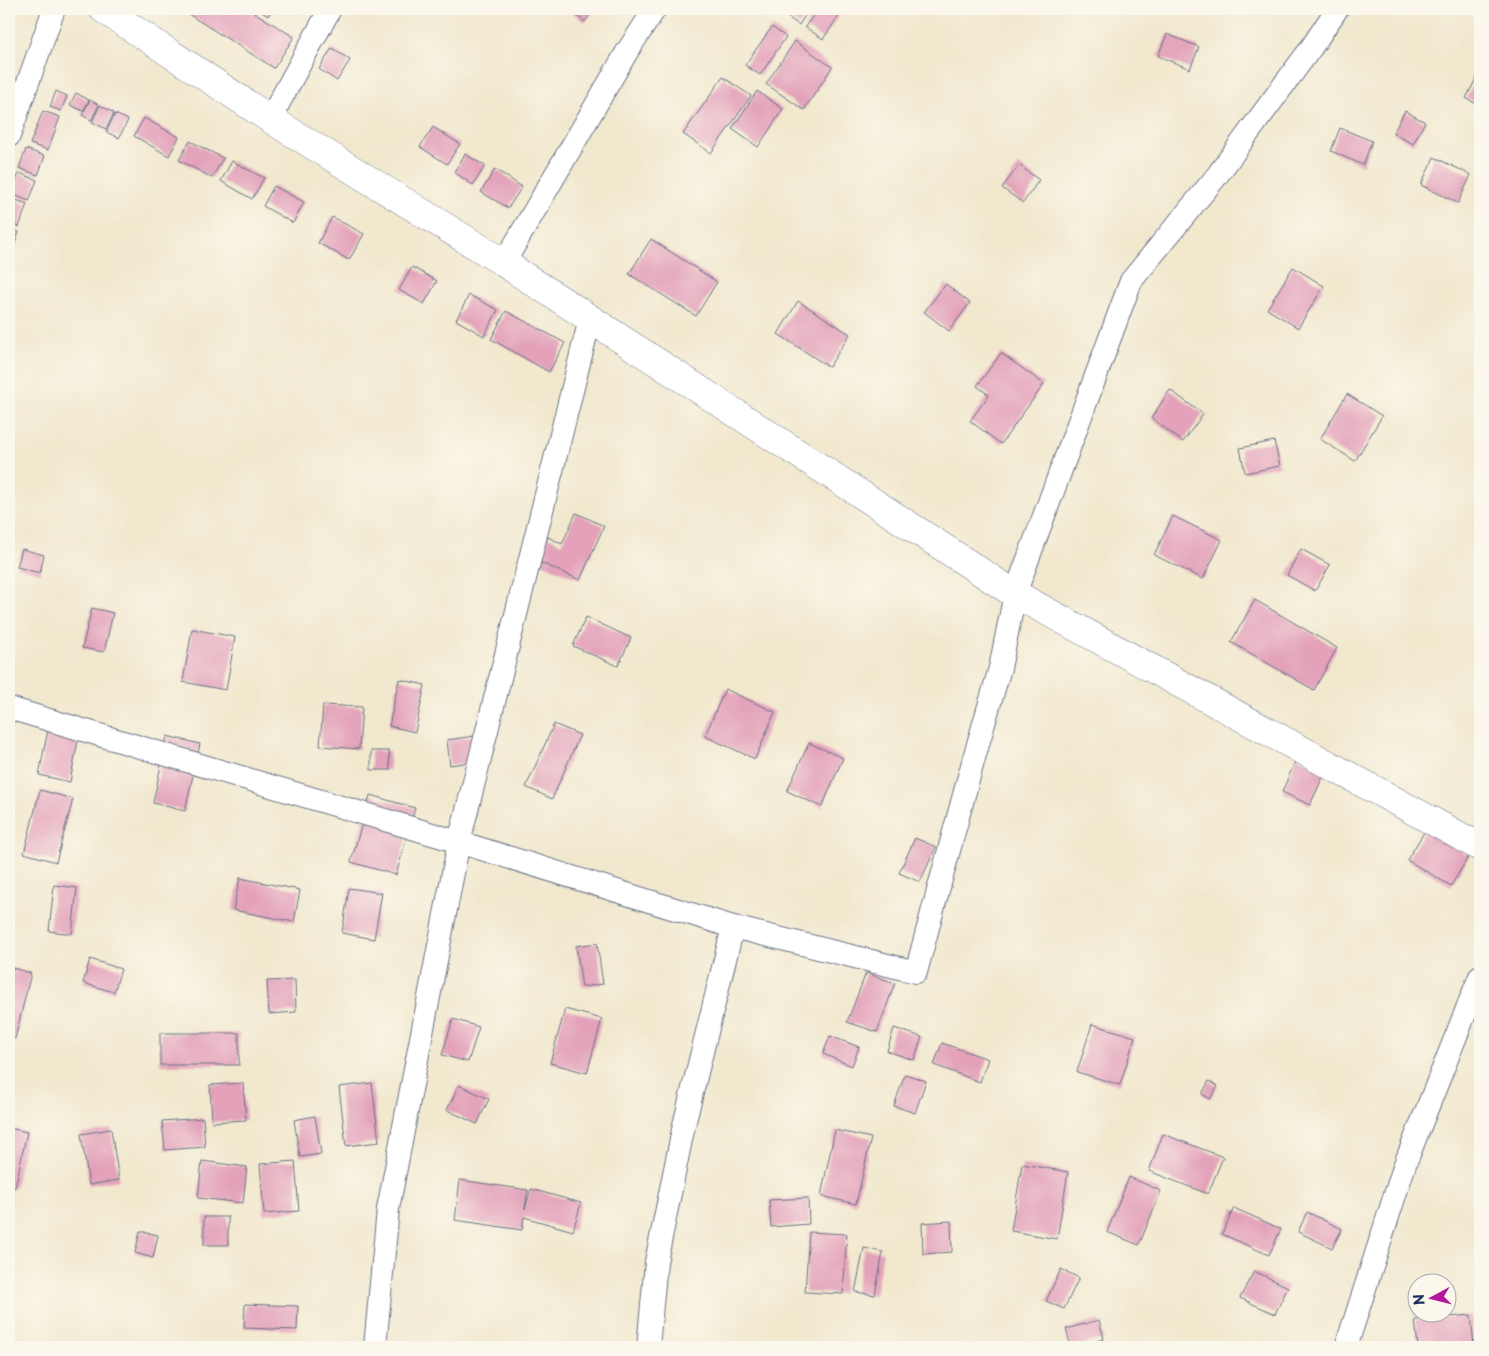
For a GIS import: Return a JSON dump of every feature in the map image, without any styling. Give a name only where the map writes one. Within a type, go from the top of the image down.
[{"type":"street","points":[[9,136],[54,9]]},
{"type":"street","points":[[103,9],[270,119],[504,263],[1015,594],[1480,847]]},
{"type":"street","points":[[270,119],[330,9]]},
{"type":"street","points":[[504,263],[628,50],[655,9]]},
{"type":"street","points":[[9,708],[459,842],[733,927],[916,972],[1000,668],[1015,594],[1131,281],[1216,177],[1312,48],[1337,9]]},
{"type":"street","points":[[375,1347],[388,1209],[459,842],[590,319]]},
{"type":"street","points":[[648,1347],[656,1262],[684,1125],[733,927]]},
{"type":"street","points":[[1346,1347],[1404,1164],[1480,976]]},
{"type":"building","points":[[180,9],[249,9],[294,37],[274,68]]},
{"type":"building","points":[[257,9],[273,9],[268,16]]},
{"type":"building","points":[[568,9],[594,9],[585,22]]},
{"type":"building","points":[[780,9],[809,9],[799,25],[779,11]]},
{"type":"building","points":[[818,9],[844,9],[823,39],[805,27]]},
{"type":"building","points":[[772,27],[786,37],[760,75],[745,65]]},
{"type":"building","points":[[1167,34],[1199,47],[1190,69],[1158,56]]},
{"type":"building","points":[[795,41],[832,67],[804,110],[766,84]]},
{"type":"building","points":[[332,48],[350,60],[337,81],[319,69]]},
{"type":"building","points":[[1480,71],[1480,106],[1466,98]]},
{"type":"building","points":[[723,77],[751,96],[711,153],[683,134]]},
{"type":"building","points":[[56,91],[67,96],[61,111],[50,107]]},
{"type":"building","points":[[757,91],[783,109],[758,147],[732,129]]},
{"type":"building","points":[[76,93],[89,100],[83,111],[70,105]]},
{"type":"building","points":[[90,100],[99,105],[91,120],[82,115]]},
{"type":"building","points":[[100,105],[114,113],[106,129],[92,122]]},
{"type":"building","points":[[43,111],[60,117],[48,150],[30,144]]},
{"type":"building","points":[[1405,111],[1425,122],[1413,144],[1393,133]]},
{"type":"building","points":[[115,114],[128,120],[119,138],[106,132]]},
{"type":"building","points":[[144,118],[179,137],[169,156],[134,136]]},
{"type":"building","points":[[433,127],[460,144],[447,164],[420,147]]},
{"type":"building","points":[[1340,128],[1372,141],[1363,165],[1331,151]]},
{"type":"building","points":[[190,141],[223,158],[212,178],[179,160]]},
{"type":"building","points":[[26,149],[45,156],[38,175],[19,168]]},
{"type":"building","points":[[465,154],[485,166],[473,185],[454,172]]},
{"type":"building","points":[[1434,157],[1471,175],[1458,203],[1421,185]]},
{"type":"building","points":[[232,161],[264,178],[252,199],[221,181]]},
{"type":"building","points":[[1019,165],[1039,180],[1023,203],[1002,188]]},
{"type":"building","points":[[495,169],[522,187],[508,208],[481,192]]},
{"type":"building","points":[[19,173],[37,180],[29,201],[11,194]]},
{"type":"building","points":[[274,186],[304,202],[293,223],[263,206]]},
{"type":"building","points":[[13,199],[27,204],[19,227],[9,223],[9,212]]},
{"type":"building","points":[[332,217],[364,234],[349,260],[318,243]]},
{"type":"building","points":[[9,228],[19,232],[12,253],[9,252]]},
{"type":"building","points":[[651,239],[717,282],[696,316],[629,274]]},
{"type":"building","points":[[9,256],[13,258],[9,268]]},
{"type":"building","points":[[412,267],[437,281],[424,304],[399,290]]},
{"type":"building","points":[[1293,267],[1324,286],[1298,328],[1267,309]]},
{"type":"building","points":[[946,284],[970,303],[949,331],[924,312]]},
{"type":"building","points":[[469,295],[498,310],[484,336],[456,320]]},
{"type":"building","points":[[798,301],[850,334],[829,367],[778,334]]},
{"type":"building","points":[[506,311],[565,343],[549,372],[491,339]]},
{"type":"building","points":[[1001,353],[1044,384],[1001,444],[970,421],[989,395],[977,386]]},
{"type":"building","points":[[1170,390],[1203,414],[1183,442],[1151,418]]},
{"type":"building","points":[[1347,394],[1382,416],[1355,461],[1320,439]]},
{"type":"building","points":[[1274,441],[1280,466],[1245,473],[1240,448]]},
{"type":"building","points":[[576,513],[604,526],[580,580],[537,561],[548,537],[562,544]]},
{"type":"building","points":[[1173,516],[1222,540],[1203,579],[1154,555]]},
{"type":"building","points":[[22,549],[44,555],[40,573],[17,567]]},
{"type":"building","points":[[1301,549],[1330,565],[1315,591],[1287,575]]},
{"type":"building","points":[[1255,600],[1337,648],[1314,690],[1231,642]]},
{"type":"building","points":[[92,608],[113,613],[104,652],[82,648]]},
{"type":"building","points":[[586,617],[631,638],[618,666],[573,646]]},
{"type":"building","points":[[192,629],[235,637],[226,690],[183,682]]},
{"type":"building","points":[[399,679],[425,685],[415,732],[389,726]]},
{"type":"building","points":[[725,689],[775,712],[755,759],[705,736]]},
{"type":"building","points":[[323,705],[362,707],[359,749],[320,746]]},
{"type":"building","points":[[51,714],[82,720],[70,782],[39,775]]},
{"type":"building","points":[[554,724],[580,735],[552,799],[526,787]]},
{"type":"building","points":[[167,736],[200,744],[185,811],[153,803]]},
{"type":"building","points":[[474,736],[477,761],[450,765],[447,740]]},
{"type":"building","points":[[809,743],[843,758],[822,807],[787,791]]},
{"type":"building","points":[[371,751],[389,751],[390,770],[371,770]]},
{"type":"building","points":[[1297,757],[1326,770],[1310,805],[1282,792]]},
{"type":"building","points":[[40,790],[73,799],[56,862],[24,853]]},
{"type":"building","points":[[370,795],[415,808],[396,875],[351,862]]},
{"type":"building","points":[[1426,829],[1469,856],[1451,886],[1407,860]]},
{"type":"building","points":[[915,838],[936,847],[920,882],[899,873]]},
{"type":"building","points":[[240,878],[300,890],[294,922],[233,910]]},
{"type":"building","points":[[54,885],[77,888],[72,934],[49,931]]},
{"type":"building","points":[[349,888],[382,893],[374,939],[342,933]]},
{"type":"building","points":[[597,943],[603,984],[582,987],[576,946]]},
{"type":"building","points":[[90,959],[121,969],[114,992],[83,983]]},
{"type":"building","points":[[9,967],[31,973],[15,1039],[9,1037]]},
{"type":"building","points":[[866,973],[895,983],[877,1032],[847,1022]]},
{"type":"building","points":[[295,980],[296,1012],[269,1014],[267,981]]},
{"type":"building","points":[[565,1009],[602,1019],[587,1073],[550,1063]]},
{"type":"building","points":[[453,1019],[479,1027],[468,1062],[442,1055]]},
{"type":"building","points":[[1092,1024],[1135,1037],[1120,1085],[1077,1072]]},
{"type":"building","points":[[894,1028],[922,1037],[914,1060],[887,1051]]},
{"type":"building","points":[[160,1033],[239,1033],[239,1065],[160,1065]]},
{"type":"building","points":[[830,1036],[859,1047],[852,1066],[823,1054]]},
{"type":"building","points":[[942,1043],[988,1059],[980,1082],[934,1065]]},
{"type":"building","points":[[905,1074],[926,1081],[915,1113],[894,1106]]},
{"type":"building","points":[[1209,1081],[1218,1086],[1210,1099],[1202,1094]]},
{"type":"building","points":[[243,1083],[246,1120],[212,1122],[210,1085]]},
{"type":"building","points":[[372,1083],[379,1142],[346,1146],[339,1087]]},
{"type":"building","points":[[459,1085],[489,1099],[477,1124],[447,1110]]},
{"type":"building","points":[[315,1116],[321,1154],[300,1157],[294,1120]]},
{"type":"building","points":[[203,1118],[205,1147],[165,1150],[162,1121]]},
{"type":"building","points":[[9,1128],[27,1132],[15,1188],[9,1186]]},
{"type":"building","points":[[111,1129],[119,1180],[89,1185],[81,1134]]},
{"type":"building","points":[[835,1130],[871,1138],[856,1204],[821,1196]]},
{"type":"building","points":[[1163,1134],[1223,1157],[1208,1194],[1149,1171]]},
{"type":"building","points":[[202,1161],[247,1167],[243,1203],[198,1198]]},
{"type":"building","points":[[295,1161],[299,1211],[264,1214],[260,1164]]},
{"type":"building","points":[[1022,1164],[1068,1172],[1057,1239],[1011,1231]]},
{"type":"building","points":[[1129,1177],[1161,1191],[1139,1245],[1107,1232]]},
{"type":"building","points":[[460,1180],[528,1190],[525,1209],[531,1189],[581,1203],[573,1231],[524,1217],[522,1230],[455,1220]]},
{"type":"building","points":[[808,1198],[809,1224],[771,1227],[769,1200]]},
{"type":"building","points":[[1234,1208],[1281,1229],[1269,1255],[1222,1234]]},
{"type":"building","points":[[1307,1212],[1342,1229],[1332,1248],[1298,1232]]},
{"type":"building","points":[[204,1217],[228,1217],[228,1245],[204,1245]]},
{"type":"building","points":[[951,1221],[952,1252],[923,1254],[922,1223]]},
{"type":"building","points":[[140,1231],[158,1235],[153,1258],[135,1253]]},
{"type":"building","points":[[809,1232],[847,1234],[843,1294],[805,1292]]},
{"type":"building","points":[[864,1248],[883,1252],[875,1295],[855,1292]]},
{"type":"building","points":[[1061,1269],[1079,1278],[1064,1309],[1046,1301]]},
{"type":"building","points":[[1254,1271],[1288,1287],[1275,1314],[1240,1298]]},
{"type":"building","points":[[10,1275],[13,1347],[9,1347]]},
{"type":"building","points":[[245,1304],[298,1306],[297,1330],[244,1328]]},
{"type":"building","points":[[1471,1315],[1474,1347],[1418,1347],[1415,1324],[1456,1324],[1456,1316]]},
{"type":"building","points":[[1099,1320],[1104,1339],[1071,1347],[1066,1329]]}]
